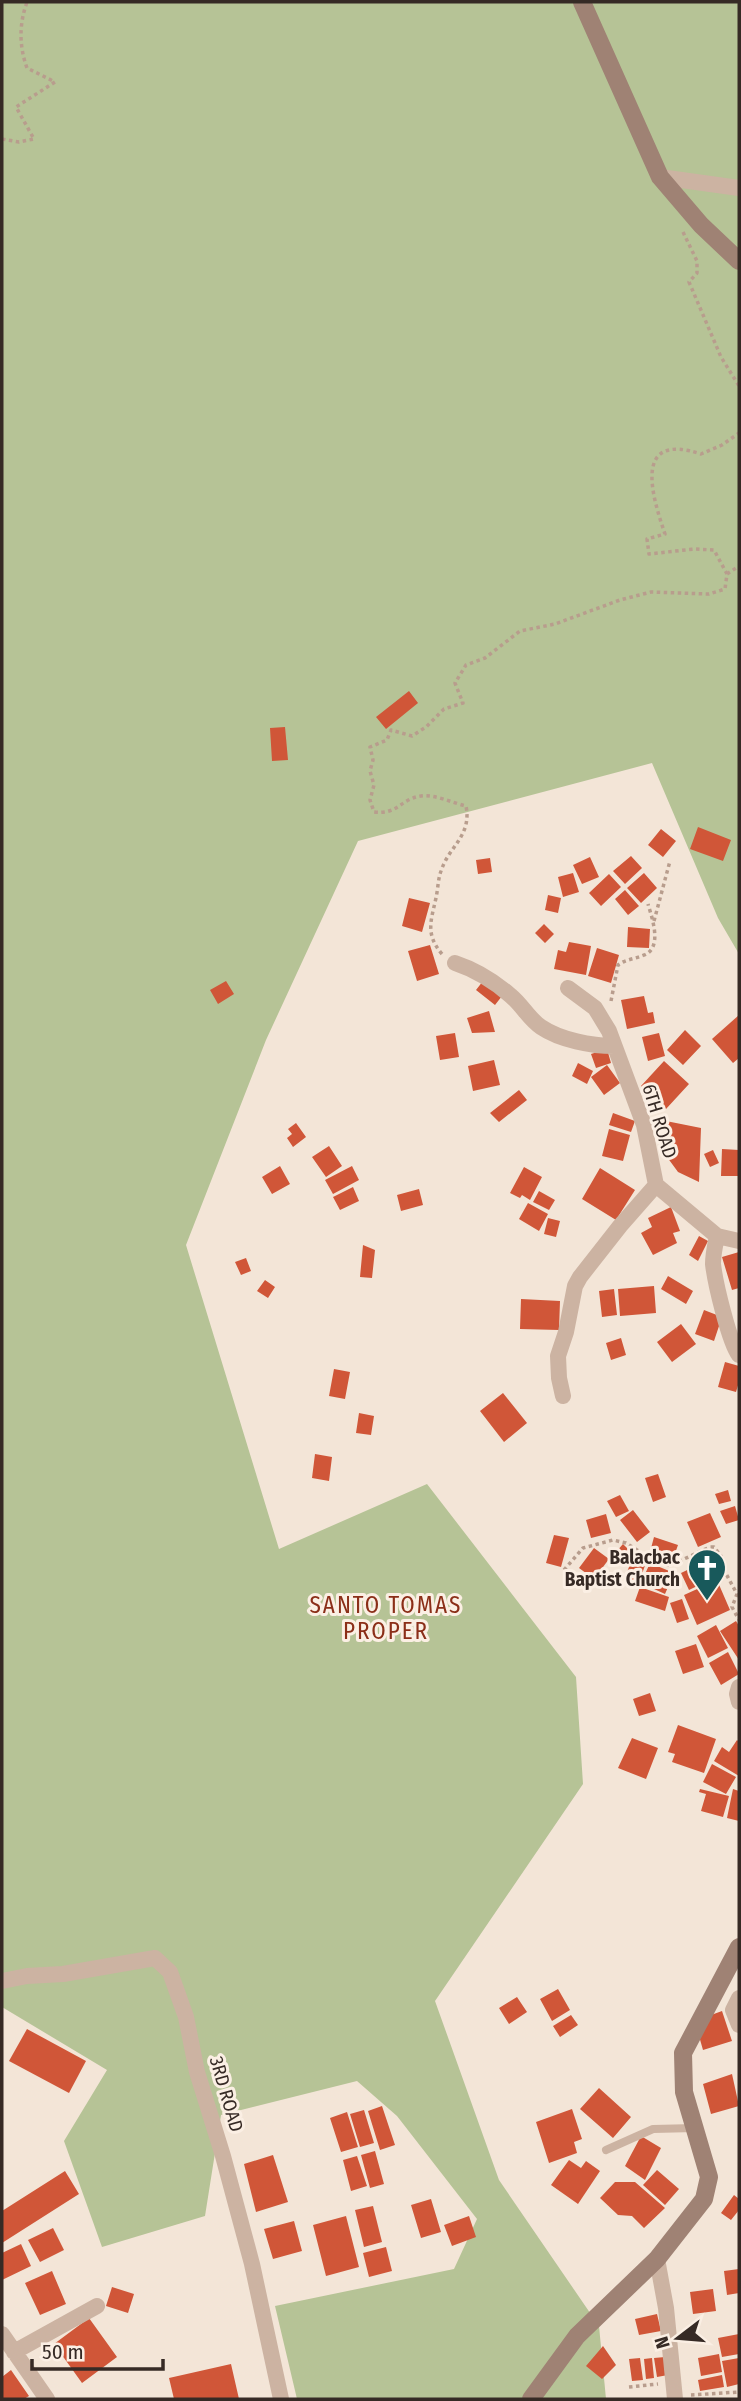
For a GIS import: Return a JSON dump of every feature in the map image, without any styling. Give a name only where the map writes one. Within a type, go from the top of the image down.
[{"type":"main road","points":[[582,2],[660,177],[701,225],[739,261]]},
{"type":"main road","points":[[531,2399],[577,2336],[657,2259],[704,2199],[709,2176],[684,2092],[684,2053],[739,1947]]},
{"type":"street","points":[[660,177],[739,188]]},
{"type":"street","points":[[455,963],[477,970],[512,996],[540,1027],[554,1034],[599,1046],[614,1046]]},
{"type":"street","name":"6TH ROAD","points":[[568,988],[595,1008],[609,1031],[644,1125],[656,1185],[717,1236],[739,1241]]},
{"type":"street","points":[[564,1396],[559,1378],[558,1356],[566,1332],[575,1286],[620,1226],[656,1185]]},
{"type":"street","points":[[717,1236],[713,1250],[715,1272],[731,1339],[739,1355]]},
{"type":"street","points":[[739,1687],[739,1702]]},
{"type":"street","name":"3RD ROAD","points":[[2,1981],[27,1976],[63,1974],[155,1958],[170,1972],[186,2017],[197,2072],[253,2264],[281,2399]]},
{"type":"street","points":[[739,1998],[733,2010],[739,2025]]},
{"type":"street","points":[[657,2259],[666,2308],[675,2393]]},
{"type":"street","points":[[14,2352],[97,2306]]},
{"type":"street","points":[[2,2334],[47,2399]]},
{"type":"lane","points":[[606,2150],[653,2129],[695,2128]]},
{"type":"path","points":[[2,139],[19,142],[34,139],[16,107],[55,82],[27,68],[21,50],[22,17],[27,2]]},
{"type":"path","points":[[683,231],[697,261],[697,273],[689,282],[695,299],[739,386]]},
{"type":"path","points":[[455,963],[440,953],[430,935],[431,914],[441,869],[464,832],[468,817],[466,806],[424,795],[411,799],[387,814],[374,812],[370,800],[374,785],[370,771],[373,760],[370,747],[387,740],[391,730],[412,736],[426,727],[444,709],[463,704],[455,683],[466,665],[485,658],[520,631],[555,624],[651,592],[709,594],[725,589],[727,573],[714,550],[694,549],[649,554],[647,539],[664,534],[650,477],[655,460],[671,449],[683,448],[701,454],[722,445],[739,433]]},
{"type":"path","points":[[727,573],[739,566]]},
{"type":"path","points":[[653,923],[670,861]]},
{"type":"path","points":[[611,1001],[618,965],[625,960],[650,953],[654,948],[653,923],[648,904]]},
{"type":"path","points":[[564,1570],[583,1548],[613,1540],[626,1543],[664,1565],[671,1565],[710,1547],[714,1548],[721,1556],[724,1570],[737,1594],[732,1607],[739,1620]]},
{"type":"path","points":[[629,2387],[675,2393],[739,2392]]},
{"type":"green space","points":[[2,2],[739,2],[739,954],[718,918],[652,763],[358,841],[266,1040],[186,1245],[279,1549],[427,1484],[576,1677],[583,1784],[435,2001],[499,2180],[599,2326],[606,2399],[297,2399],[275,2306],[454,2269],[477,2219],[397,2116],[357,2081],[221,2115],[205,2216],[102,2247],[64,2141],[107,2070],[2,2007]]},
{"type":"building","points":[[409,691],[418,703],[386,729],[376,717]]},
{"type":"building","points":[[285,727],[288,760],[272,761],[270,728]]},
{"type":"building","points":[[698,827],[731,840],[723,861],[690,849]]},
{"type":"building","points":[[661,829],[676,841],[663,857],[648,845]]},
{"type":"building","points":[[631,856],[642,868],[625,884],[613,871]]},
{"type":"building","points":[[590,857],[599,877],[582,884],[573,865]]},
{"type":"building","points":[[490,858],[492,872],[478,874],[476,860]]},
{"type":"building","points":[[573,873],[579,892],[563,897],[558,877]]},
{"type":"building","points":[[644,873],[657,888],[641,903],[627,888]]},
{"type":"building","points":[[609,874],[621,887],[601,906],[589,893]]},
{"type":"building","points":[[625,890],[639,906],[628,915],[615,899]]},
{"type":"building","points":[[548,895],[561,898],[558,913],[545,910]]},
{"type":"building","points":[[409,898],[430,903],[422,932],[402,926]]},
{"type":"building","points":[[544,924],[554,934],[545,943],[535,933]]},
{"type":"building","points":[[628,927],[650,929],[649,948],[627,947]]},
{"type":"building","points":[[569,942],[591,946],[586,975],[554,969],[558,950],[566,952]]},
{"type":"building","points":[[430,945],[439,974],[417,981],[408,951]]},
{"type":"building","points":[[597,948],[619,955],[611,983],[588,976]]},
{"type":"building","points":[[226,981],[234,994],[218,1004],[210,990]]},
{"type":"building","points":[[483,981],[502,996],[495,1005],[476,990]]},
{"type":"building","points":[[644,996],[648,1013],[653,1012],[655,1023],[627,1029],[621,1000]]},
{"type":"building","points":[[489,1011],[495,1032],[472,1033],[467,1018]]},
{"type":"building","points":[[739,1015],[739,1058],[733,1063],[712,1039]]},
{"type":"building","points":[[685,1030],[701,1046],[683,1065],[667,1050]]},
{"type":"building","points":[[455,1033],[459,1057],[440,1060],[436,1036]]},
{"type":"building","points":[[659,1033],[665,1056],[648,1061],[642,1037]]},
{"type":"building","points":[[607,1049],[611,1063],[596,1068],[591,1054]]},
{"type":"building","points":[[494,1060],[500,1085],[473,1091],[468,1066]]},
{"type":"building","points":[[664,1061],[689,1084],[666,1109],[641,1086]]},
{"type":"building","points":[[578,1063],[593,1071],[587,1084],[572,1076]]},
{"type":"building","points":[[607,1065],[620,1083],[604,1095],[591,1077]]},
{"type":"building","points":[[519,1090],[527,1100],[499,1122],[490,1113]]},
{"type":"building","points":[[613,1113],[635,1121],[631,1132],[609,1125]]},
{"type":"building","points":[[666,1121],[701,1128],[699,1182],[678,1172],[667,1157],[663,1142]]},
{"type":"building","points":[[296,1123],[306,1137],[293,1147],[287,1138],[292,1134],[288,1129]]},
{"type":"building","points":[[609,1129],[630,1135],[623,1161],[602,1156]]},
{"type":"building","points":[[329,1146],[342,1166],[326,1177],[312,1157]]},
{"type":"building","points":[[722,1149],[739,1150],[739,1176],[721,1176]]},
{"type":"building","points":[[713,1150],[719,1163],[710,1167],[704,1154]]},
{"type":"building","points":[[280,1166],[290,1184],[272,1194],[262,1177]]},
{"type":"building","points":[[352,1166],[359,1180],[333,1194],[325,1180]]},
{"type":"building","points":[[524,1167],[542,1177],[530,1200],[510,1193]]},
{"type":"building","points":[[600,1168],[635,1190],[616,1220],[582,1199]]},
{"type":"building","points":[[353,1187],[359,1201],[340,1210],[333,1197]]},
{"type":"building","points":[[419,1189],[423,1205],[401,1211],[397,1195]]},
{"type":"building","points":[[539,1191],[555,1200],[549,1210],[533,1202]]},
{"type":"building","points":[[528,1203],[548,1214],[539,1231],[519,1219]]},
{"type":"building","points":[[671,1207],[680,1231],[673,1233],[677,1243],[653,1255],[641,1233],[652,1227],[648,1218]]},
{"type":"building","points":[[548,1218],[560,1221],[556,1237],[544,1234]]},
{"type":"building","points":[[699,1236],[708,1241],[698,1261],[689,1255]]},
{"type":"building","points":[[363,1245],[375,1250],[372,1278],[360,1277]]},
{"type":"building","points":[[739,1252],[739,1288],[732,1290],[722,1257]]},
{"type":"building","points":[[246,1258],[251,1271],[241,1275],[235,1262]]},
{"type":"building","points":[[668,1276],[693,1291],[686,1304],[661,1289]]},
{"type":"building","points":[[265,1280],[275,1287],[268,1298],[257,1291]]},
{"type":"building","points":[[654,1286],[656,1313],[620,1316],[618,1289]]},
{"type":"building","points":[[614,1289],[617,1315],[602,1317],[599,1291]]},
{"type":"building","points":[[521,1299],[560,1301],[559,1330],[520,1329]]},
{"type":"building","points":[[704,1310],[722,1317],[714,1341],[695,1334]]},
{"type":"building","points":[[681,1324],[696,1344],[672,1362],[657,1342]]},
{"type":"building","points":[[621,1338],[626,1355],[611,1360],[606,1343]]},
{"type":"building","points":[[725,1362],[739,1366],[736,1392],[718,1387]]},
{"type":"building","points":[[334,1369],[350,1372],[345,1399],[329,1396]]},
{"type":"building","points":[[503,1393],[527,1423],[504,1442],[480,1411]]},
{"type":"building","points":[[359,1413],[374,1416],[371,1435],[356,1433]]},
{"type":"building","points":[[315,1454],[332,1457],[329,1481],[312,1478]]},
{"type":"building","points":[[658,1474],[666,1497],[653,1502],[645,1478]]},
{"type":"building","points":[[728,1490],[731,1501],[719,1504],[715,1494]]},
{"type":"building","points":[[620,1495],[629,1511],[616,1517],[607,1501]]},
{"type":"building","points":[[735,1506],[739,1520],[726,1524],[720,1511]]},
{"type":"building","points":[[633,1510],[650,1532],[637,1542],[620,1520]]},
{"type":"building","points":[[710,1513],[721,1537],[698,1547],[687,1522]]},
{"type":"building","points":[[606,1514],[611,1533],[591,1538],[586,1520]]},
{"type":"building","points":[[554,1535],[569,1538],[561,1567],[546,1563]]},
{"type":"building","points":[[654,1537],[678,1545],[673,1559],[650,1552]]},
{"type":"building","points":[[623,1544],[632,1553],[625,1561],[616,1552]]},
{"type":"building","points":[[594,1548],[609,1559],[594,1579],[579,1568]]},
{"type":"building","points":[[634,1555],[647,1560],[638,1585],[624,1579]]},
{"type":"building","points":[[712,1558],[720,1575],[689,1590],[681,1573]]},
{"type":"building","points":[[650,1563],[674,1573],[665,1594],[641,1583]]},
{"type":"building","name":"Balacbac Baptist Church","points":[[717,1580],[730,1610],[697,1625],[684,1595]]},
{"type":"building","points":[[640,1587],[669,1597],[665,1611],[635,1601]]},
{"type":"building","points":[[682,1599],[689,1619],[677,1623],[670,1603]]},
{"type":"building","points":[[736,1621],[739,1626],[739,1660],[720,1631]]},
{"type":"building","points":[[716,1625],[728,1648],[708,1658],[697,1636]]},
{"type":"building","points":[[696,1644],[704,1667],[683,1674],[675,1651]]},
{"type":"building","points":[[728,1652],[739,1674],[721,1685],[709,1663]]},
{"type":"building","points":[[650,1693],[656,1711],[639,1716],[633,1699]]},
{"type":"building","points":[[678,1725],[716,1739],[704,1773],[672,1762],[675,1754],[668,1752]]},
{"type":"building","points":[[632,1738],[658,1748],[646,1779],[618,1768]]},
{"type":"building","points":[[737,1740],[739,1776],[714,1761],[722,1747],[729,1752]]},
{"type":"building","points":[[712,1764],[736,1777],[726,1794],[703,1782]]},
{"type":"building","points":[[700,1789],[729,1796],[723,1817],[701,1811],[706,1794],[699,1792]]},
{"type":"building","points":[[733,1789],[739,1791],[739,1821],[727,1818]]},
{"type":"building","points":[[558,1989],[570,2010],[552,2021],[540,1999]]},
{"type":"building","points":[[517,1997],[527,2012],[509,2024],[499,2008]]},
{"type":"building","points":[[722,2011],[732,2041],[703,2050],[697,2029],[703,2018]]},
{"type":"building","points":[[571,2015],[578,2025],[560,2037],[553,2026]]},
{"type":"building","points":[[27,2029],[86,2061],[69,2093],[9,2061]]},
{"type":"building","points":[[732,2074],[739,2106],[711,2114],[703,2084]]},
{"type":"building","points":[[599,2088],[631,2117],[613,2138],[580,2109]]},
{"type":"building","points":[[382,2106],[395,2145],[380,2150],[368,2111]]},
{"type":"building","points":[[572,2109],[582,2139],[574,2142],[577,2153],[549,2163],[536,2122]]},
{"type":"building","points":[[364,2110],[374,2143],[360,2147],[350,2114]]},
{"type":"building","points":[[347,2112],[358,2147],[341,2152],[330,2118]]},
{"type":"building","points":[[641,2136],[661,2148],[645,2180],[625,2166]]},
{"type":"building","points":[[375,2151],[384,2184],[370,2188],[361,2155]]},
{"type":"building","points":[[273,2155],[288,2202],[256,2212],[244,2164]]},
{"type":"building","points":[[357,2156],[367,2186],[351,2191],[343,2160]]},
{"type":"building","points":[[569,2160],[581,2168],[586,2161],[600,2171],[578,2204],[551,2185]]},
{"type":"building","points":[[657,2170],[679,2189],[665,2205],[643,2185]]},
{"type":"building","points":[[65,2171],[79,2194],[2,2243],[2,2211]]},
{"type":"building","points":[[615,2182],[635,2182],[665,2208],[644,2228],[632,2216],[618,2215],[600,2198]]},
{"type":"building","points":[[734,2195],[739,2199],[739,2210],[731,2220],[721,2213]]},
{"type":"building","points":[[431,2199],[441,2232],[421,2238],[411,2205]]},
{"type":"building","points":[[373,2206],[382,2242],[364,2247],[355,2210]]},
{"type":"building","points":[[346,2216],[359,2267],[326,2276],[313,2225]]},
{"type":"building","points":[[469,2216],[476,2237],[452,2246],[444,2225]]},
{"type":"building","points":[[294,2221],[302,2251],[273,2259],[264,2229]]},
{"type":"building","points":[[53,2228],[64,2250],[40,2262],[28,2240]]},
{"type":"building","points":[[21,2244],[31,2266],[2,2280],[2,2253]]},
{"type":"building","points":[[386,2247],[392,2271],[369,2277],[363,2253]]},
{"type":"building","points":[[739,2269],[739,2293],[727,2295],[724,2271]]},
{"type":"building","points":[[52,2271],[66,2304],[40,2315],[25,2283]]},
{"type":"building","points":[[112,2287],[134,2294],[128,2313],[106,2306]]},
{"type":"building","points":[[713,2289],[716,2311],[693,2314],[690,2292]]},
{"type":"building","points":[[657,2314],[661,2331],[639,2335],[635,2319]]},
{"type":"building","points":[[89,2318],[117,2357],[82,2383],[54,2344]]},
{"type":"building","points":[[739,2334],[739,2354],[722,2357],[718,2338]]},
{"type":"building","points":[[603,2346],[616,2365],[602,2379],[586,2366]]},
{"type":"building","points":[[719,2354],[722,2372],[701,2376],[698,2358]]},
{"type":"building","points":[[665,2357],[668,2375],[657,2377],[654,2358]]},
{"type":"building","points":[[640,2358],[643,2380],[632,2381],[629,2359]]},
{"type":"building","points":[[652,2358],[654,2378],[646,2379],[644,2359]]},
{"type":"building","points":[[739,2358],[739,2384],[727,2387],[722,2361]]},
{"type":"building","points":[[231,2364],[239,2399],[174,2399],[169,2378]]},
{"type":"building","points":[[11,2370],[29,2396],[24,2399],[2,2399],[2,2377]]},
{"type":"building","points":[[722,2375],[724,2387],[700,2391],[698,2380]]},
{"type":"place","name":"Balacbac Baptist Church","points":[[707,1602]]},
{"type":"district","name":"SANTO TOMAS PROPER","points":[[386,1618]]}]
